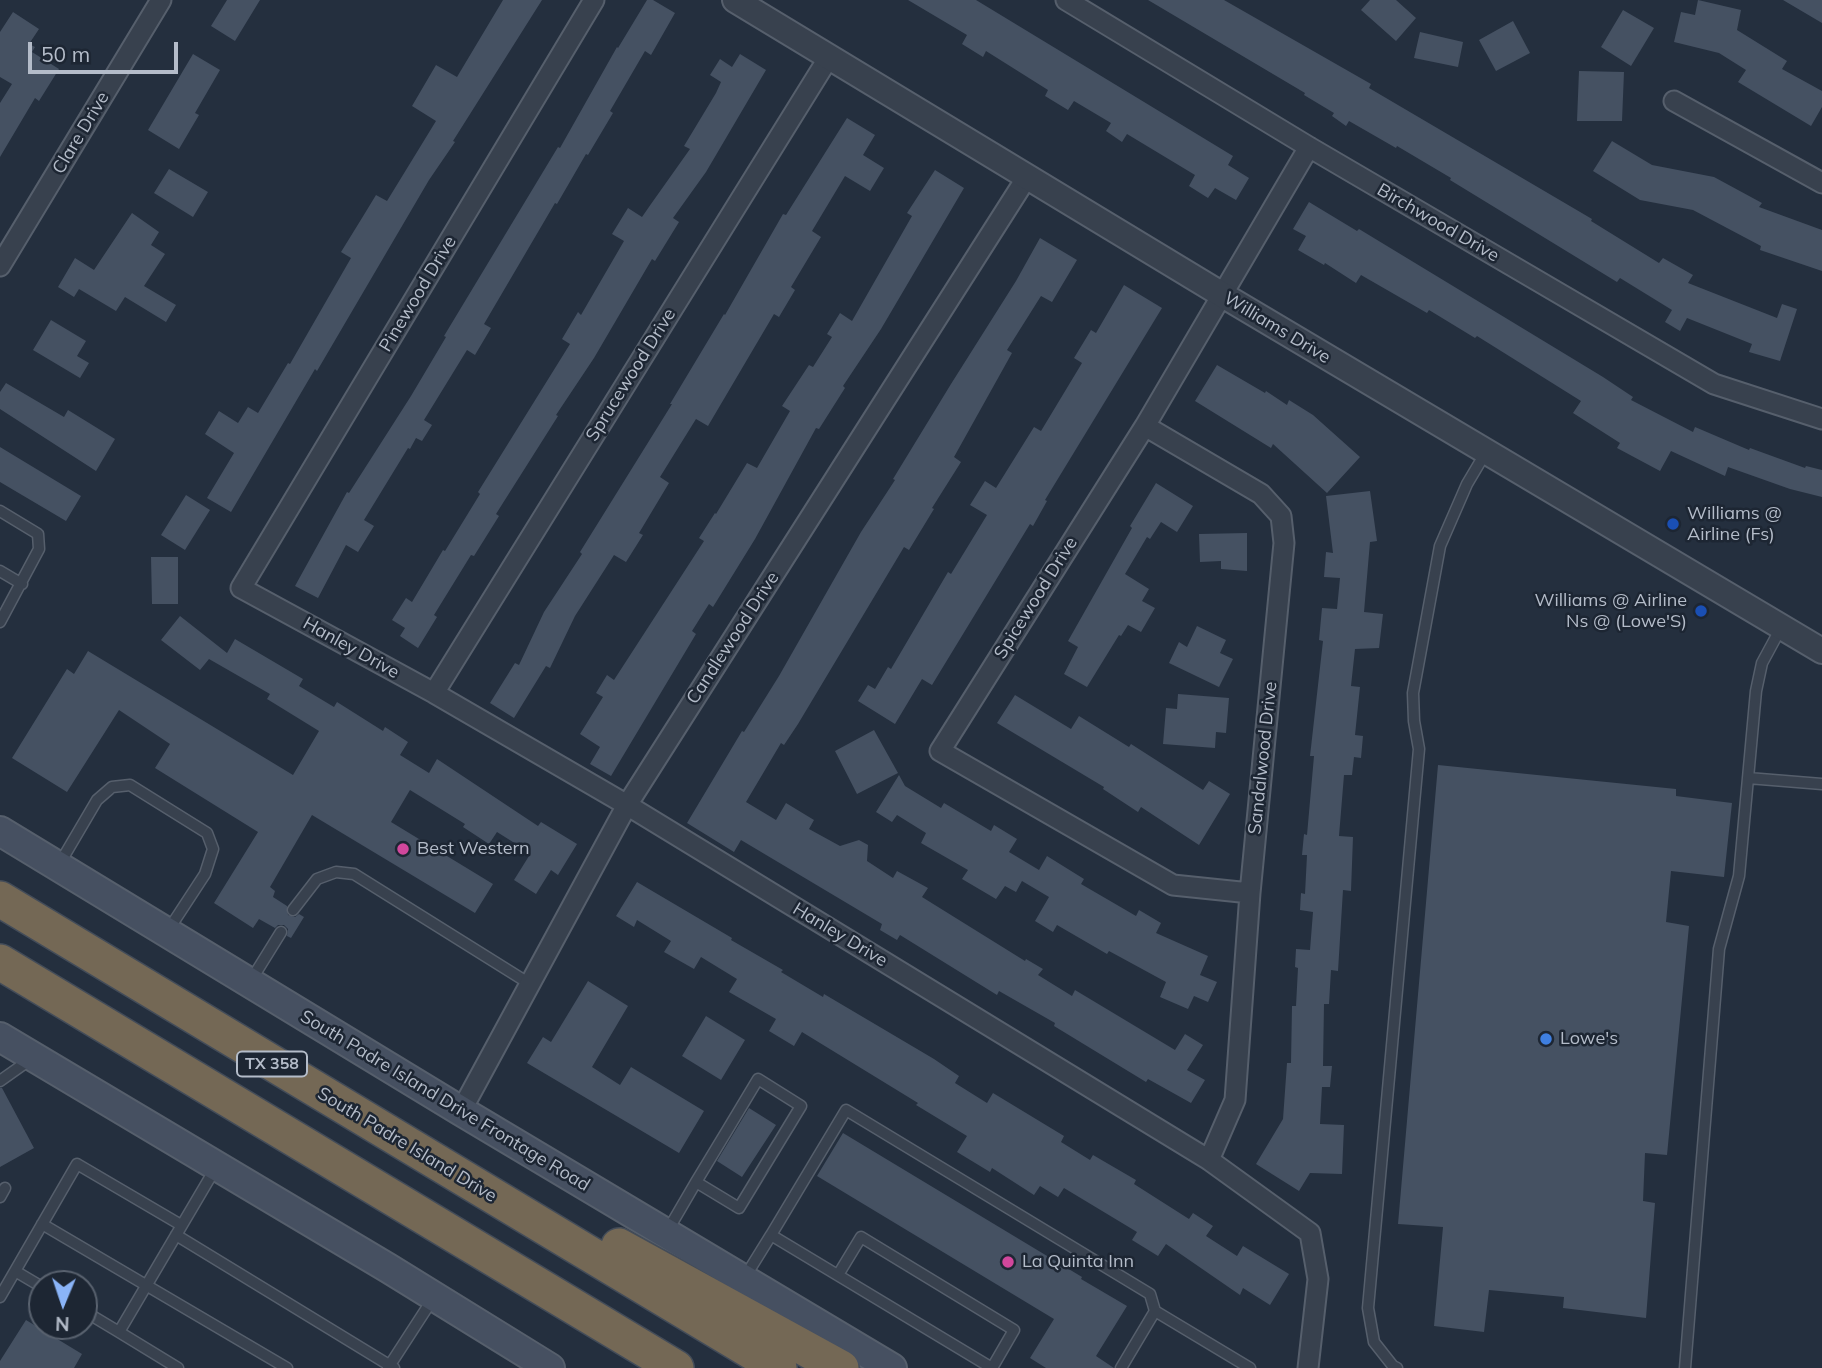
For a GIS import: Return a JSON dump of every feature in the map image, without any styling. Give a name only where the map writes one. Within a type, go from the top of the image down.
[{"type":"highway","name":"South Padre Island Drive","points":[[0,900],[779,1368]]},
{"type":"highway","name":"TX 358","points":[[0,962],[676,1368]]},
{"type":"highway","points":[[545,1228],[610,1241],[841,1368]]},
{"type":"highway","points":[[622,1335],[664,1368]]},
{"type":"main road","name":"South Padre Island Drive Frontage Road","points":[[0,831],[461,1111],[892,1368]]},
{"type":"main road","points":[[0,1037],[550,1368]]},
{"type":"street","name":"Clare Drive","points":[[0,266],[162,0]]},
{"type":"street","name":"Pinewood Drive","points":[[241,588],[594,0]]},
{"type":"street","name":"Williams Drive","points":[[735,0],[1221,294],[1822,651]]},
{"type":"street","name":"Birchwood Drive","points":[[1066,0],[1309,147],[1714,384],[1822,419]]},
{"type":"street","name":"Sprucewood Drive","points":[[434,693],[829,57]]},
{"type":"street","points":[[1674,102],[1822,183]]},
{"type":"street","name":"Spicewood Drive","points":[[1250,893],[1173,885],[940,751],[1145,426],[1309,147]]},
{"type":"street","name":"Candlewood Drive","points":[[461,1111],[626,806],[1027,177]]},
{"type":"street","name":"Sandalwood Drive","points":[[1145,426],[1261,494],[1281,516],[1284,542],[1250,893],[1235,1100],[1209,1160]]},
{"type":"street","name":"Hanley Drive","points":[[241,588],[434,693],[626,806],[1209,1160],[1310,1233],[1318,1279],[1308,1368]]},
{"type":"lane","points":[[1397,1368],[1374,1342],[1368,1308],[1419,749],[1413,693],[1440,546],[1467,484],[1486,452]]},
{"type":"lane","points":[[0,511],[38,534],[39,549],[0,622]]},
{"type":"lane","points":[[0,571],[22,584]]},
{"type":"lane","points":[[1685,1368],[1719,949],[1739,876],[1756,691],[1762,663],[1782,626]]},
{"type":"lane","points":[[1748,778],[1822,785]]},
{"type":"lane","points":[[58,866],[97,800],[112,787],[130,785],[207,833],[213,849],[205,874],[166,932]]},
{"type":"lane","points":[[293,910],[317,879],[335,872],[354,874],[530,984]]},
{"type":"lane","points":[[250,983],[281,932]]},
{"type":"lane","points":[[0,1081],[34,1057]]},
{"type":"lane","points":[[666,1233],[696,1182],[758,1079],[801,1106],[739,1208],[696,1182]]},
{"type":"lane","points":[[744,1280],[846,1110],[1150,1294],[1155,1311],[1251,1368]]},
{"type":"lane","points":[[0,1297],[76,1164],[390,1367],[435,1297]]},
{"type":"lane","points":[[119,1332],[217,1166]]},
{"type":"lane","points":[[42,1224],[287,1368]]},
{"type":"lane","points":[[771,1235],[992,1368],[1014,1330],[860,1237],[838,1275]]},
{"type":"lane","points":[[15,1271],[28,1279]]},
{"type":"lane","points":[[1121,1368],[1155,1311]]},
{"type":"lane","points":[[98,1319],[178,1368]]},
{"type":"building","points":[[227,0],[260,0],[235,41],[211,26]]},
{"type":"building","points":[[503,0],[542,0],[429,180],[231,512],[207,498],[234,453],[205,434],[219,411],[238,423],[248,407],[258,413],[288,363],[290,364],[351,258],[341,252],[376,195],[387,201],[436,121],[412,106],[436,65],[457,77]]},
{"type":"building","points":[[647,0],[653,0],[675,13],[651,55],[645,51],[610,111],[613,113],[557,204],[555,203],[484,324],[491,328],[475,355],[467,350],[424,420],[432,425],[422,441],[416,438],[410,449],[408,448],[364,520],[374,526],[358,552],[346,545],[318,598],[295,586],[347,492],[349,493],[411,396],[446,337],[444,336]]},
{"type":"building","points":[[908,0],[976,0],[1233,156],[1228,165],[1249,178],[1236,200],[1215,188],[1208,198],[1189,186],[1195,175],[1127,134],[1122,142],[1106,131],[1111,123],[1074,101],[1068,110],[1045,96],[1048,90],[986,51],[983,57],[962,44],[967,35]]},
{"type":"building","points":[[1148,0],[1224,0],[1371,84],[1369,88],[1592,219],[1591,221],[1659,263],[1663,258],[1693,275],[1688,283],[1777,318],[1782,304],[1797,309],[1780,361],[1749,352],[1752,344],[1687,318],[1680,331],[1665,322],[1672,310],[1620,278],[1617,282],[1397,146],[1396,148],[1349,121],[1346,126],[1332,116],[1334,113],[1304,95],[1305,93]]},
{"type":"building","points":[[1370,0],[1396,0],[1416,18],[1396,41],[1361,10]]},
{"type":"building","points":[[1698,0],[1741,10],[1737,30],[1787,61],[1782,69],[1822,91],[1822,107],[1811,126],[1738,82],[1746,70],[1719,53],[1674,42],[1681,12],[1695,15]]},
{"type":"building","points":[[1783,0],[1822,0],[1822,23]]},
{"type":"building","points":[[1623,10],[1654,28],[1631,66],[1601,47]]},
{"type":"building","points":[[13,12],[39,29],[29,44],[35,47],[32,52],[59,69],[39,101],[35,98],[0,157],[0,103],[12,84],[0,77],[0,32]]},
{"type":"building","points":[[1513,21],[1530,53],[1496,71],[1479,40]]},
{"type":"building","points":[[1420,32],[1463,42],[1458,67],[1414,58]]},
{"type":"building","points":[[193,54],[220,70],[195,113],[199,115],[179,149],[148,130]]},
{"type":"building","points":[[740,54],[766,70],[706,172],[673,218],[679,222],[655,261],[652,259],[594,358],[556,415],[558,416],[496,514],[499,516],[434,615],[437,617],[418,648],[400,636],[405,628],[392,620],[406,598],[412,602],[443,550],[445,551],[480,494],[478,492],[570,344],[562,339],[578,312],[581,315],[624,241],[612,234],[628,208],[642,217],[690,149],[684,146],[721,82],[710,75],[720,59],[732,67]]},
{"type":"building","points":[[1579,71],[1624,72],[1622,121],[1577,121]]},
{"type":"building","points":[[847,118],[875,135],[863,155],[884,168],[870,191],[845,176],[812,231],[821,237],[791,287],[795,290],[779,317],[774,314],[708,426],[696,419],[660,477],[669,483],[639,533],[643,535],[626,562],[614,555],[575,616],[550,668],[546,666],[514,718],[490,703],[515,663],[519,665],[544,612],[582,554],[580,552],[672,404],[783,214],[786,215]]},
{"type":"building","points":[[1612,141],[1652,165],[1714,177],[1762,203],[1759,207],[1822,230],[1822,271],[1760,250],[1761,246],[1693,210],[1640,200],[1593,171]]},
{"type":"building","points":[[169,169],[208,192],[193,217],[154,193]]},
{"type":"building","points":[[935,170],[964,188],[881,329],[843,386],[845,388],[819,429],[816,428],[755,539],[713,607],[709,604],[692,631],[696,634],[611,776],[590,764],[600,747],[580,734],[603,697],[596,693],[607,675],[614,680],[704,541],[699,538],[747,463],[757,468],[790,411],[782,406],[809,365],[813,367],[832,337],[827,334],[840,313],[852,321],[912,216],[907,213]]},
{"type":"building","points":[[1309,202],[1357,231],[1359,229],[1603,377],[1633,397],[1631,400],[1693,432],[1695,427],[1749,450],[1750,448],[1805,468],[1806,466],[1822,470],[1822,497],[1790,489],[1728,467],[1725,476],[1671,451],[1660,471],[1617,448],[1620,443],[1573,413],[1581,401],[1477,336],[1475,338],[1429,310],[1427,313],[1361,275],[1356,283],[1298,250],[1306,236],[1293,229]]},
{"type":"building","points":[[132,213],[159,232],[151,245],[165,254],[144,286],[176,305],[166,322],[125,297],[116,311],[79,289],[74,297],[58,287],[75,258],[94,270]]},
{"type":"building","points":[[1040,238],[1077,260],[1052,302],[1041,296],[1007,350],[1012,353],[954,457],[961,462],[932,508],[934,509],[909,550],[904,547],[798,724],[784,745],[781,743],[746,802],[776,820],[786,803],[814,820],[809,829],[840,846],[859,840],[868,845],[867,861],[893,878],[897,871],[928,888],[922,897],[1025,961],[1026,959],[1043,969],[1038,975],[1072,996],[1075,990],[1175,1050],[1185,1034],[1203,1045],[1187,1070],[1205,1080],[1191,1103],[1148,1079],[1146,1082],[1054,1026],[1055,1023],[999,991],[997,995],[900,935],[897,940],[880,930],[882,924],[741,840],[734,852],[687,823],[742,731],[744,732],[779,676],[861,532]]},
{"type":"building","points":[[1124,285],[1162,308],[1045,500],[1047,501],[1033,526],[1030,524],[932,685],[922,679],[895,724],[858,701],[868,685],[875,689],[888,667],[891,669],[948,572],[951,574],[987,515],[970,505],[985,481],[996,488],[1034,427],[1041,431],[1082,363],[1074,358],[1091,330],[1096,333]]},
{"type":"building","points":[[51,320],[86,341],[77,356],[89,363],[80,378],[33,350]]},
{"type":"building","points":[[1217,365],[1287,405],[1289,400],[1313,415],[1360,457],[1327,493],[1273,444],[1271,448],[1195,401]]},
{"type":"building","points":[[6,383],[64,417],[68,410],[115,439],[96,471],[0,409],[0,392]]},
{"type":"building","points":[[0,447],[81,496],[66,521],[0,482]]},
{"type":"building","points":[[1156,483],[1193,506],[1177,532],[1161,522],[1150,539],[1147,537],[1125,574],[1149,589],[1142,601],[1155,608],[1141,632],[1128,625],[1121,636],[1119,635],[1087,687],[1064,674],[1078,647],[1068,641]]},
{"type":"building","points":[[1370,491],[1377,541],[1370,542],[1364,612],[1383,614],[1379,648],[1355,649],[1351,686],[1360,687],[1355,735],[1363,736],[1361,758],[1354,757],[1352,775],[1344,775],[1339,836],[1353,837],[1351,891],[1343,890],[1338,971],[1331,970],[1329,1004],[1324,1004],[1323,1066],[1332,1066],[1330,1087],[1322,1087],[1320,1124],[1344,1125],[1342,1174],[1310,1173],[1299,1191],[1256,1164],[1283,1119],[1287,1063],[1291,1063],[1292,1006],[1296,1006],[1296,949],[1310,950],[1313,912],[1300,910],[1301,893],[1305,894],[1307,855],[1302,855],[1304,834],[1307,835],[1314,756],[1310,756],[1323,641],[1319,640],[1322,608],[1337,609],[1340,578],[1324,577],[1326,552],[1333,553],[1326,496]]},
{"type":"building","points":[[186,495],[210,510],[185,550],[161,535]]},
{"type":"building","points":[[1247,533],[1247,571],[1221,569],[1221,561],[1200,562],[1199,534]]},
{"type":"building","points":[[151,557],[178,557],[178,604],[152,604]]},
{"type":"building","points":[[180,616],[227,653],[235,639],[303,679],[299,686],[334,707],[337,702],[383,731],[385,727],[408,742],[400,755],[429,773],[437,759],[538,826],[541,822],[577,844],[558,875],[551,870],[536,894],[514,880],[529,856],[523,852],[524,849],[497,832],[489,844],[463,827],[465,824],[410,790],[391,822],[493,884],[475,913],[312,815],[270,887],[275,891],[273,897],[287,906],[288,915],[295,917],[299,914],[304,917],[291,938],[287,936],[288,929],[284,925],[275,928],[259,919],[253,928],[214,903],[258,832],[155,768],[170,744],[119,710],[67,792],[12,758],[67,669],[74,674],[88,651],[293,775],[319,731],[267,699],[270,694],[209,659],[200,670],[161,640]]},
{"type":"building","points":[[1197,626],[1226,640],[1220,653],[1233,659],[1219,687],[1169,663],[1179,642],[1187,647]]},
{"type":"building","points":[[1178,694],[1229,698],[1226,733],[1216,732],[1215,748],[1163,744],[1166,708],[1177,709]]},
{"type":"building","points":[[1015,695],[1071,729],[1079,716],[1129,747],[1131,744],[1203,790],[1209,781],[1230,794],[1199,845],[1141,807],[1138,812],[1103,789],[1104,787],[997,723]]},
{"type":"building","points":[[874,730],[898,773],[857,794],[835,751]]},
{"type":"building","name":"Lowe's","points":[[1438,765],[1676,789],[1676,796],[1732,803],[1724,877],[1671,871],[1666,922],[1689,926],[1667,1155],[1645,1153],[1643,1201],[1655,1203],[1646,1318],[1563,1308],[1564,1297],[1489,1290],[1484,1332],[1434,1326],[1443,1227],[1398,1224]]},
{"type":"building","points":[[899,775],[905,786],[941,808],[944,803],[991,831],[994,825],[1017,839],[1009,852],[1039,870],[1047,856],[1084,879],[1081,884],[1136,916],[1139,910],[1161,923],[1156,933],[1208,956],[1200,975],[1217,982],[1208,1002],[1194,996],[1188,1009],[1160,997],[1166,982],[1109,951],[1107,954],[1057,925],[1053,932],[1035,921],[1049,897],[1022,881],[1016,892],[1005,886],[996,899],[962,879],[968,870],[921,843],[926,833],[897,815],[892,822],[876,812]]},
{"type":"building","points":[[637,882],[732,938],[731,940],[783,970],[781,972],[823,997],[824,994],[934,1059],[959,1076],[955,1083],[987,1103],[993,1093],[1064,1136],[1061,1142],[1090,1160],[1093,1155],[1136,1180],[1134,1184],[1189,1219],[1193,1213],[1213,1226],[1206,1236],[1237,1256],[1243,1246],[1289,1274],[1270,1305],[1243,1288],[1240,1295],[1166,1244],[1158,1256],[1132,1240],[1137,1232],[1064,1188],[1058,1197],[1040,1186],[1034,1195],[992,1168],[990,1172],[957,1152],[967,1136],[916,1105],[918,1103],[802,1032],[794,1046],[769,1031],[776,1019],[729,992],[737,979],[701,957],[694,969],[664,952],[671,941],[637,920],[634,927],[616,916]]},
{"type":"building","points":[[588,981],[628,1006],[592,1067],[620,1085],[631,1067],[704,1111],[679,1153],[527,1063],[543,1037],[551,1042]]},
{"type":"building","points":[[706,1016],[745,1040],[721,1080],[682,1056]]},
{"type":"building","points":[[0,1088],[34,1148],[0,1167]]},
{"type":"building","points":[[749,1108],[776,1125],[742,1177],[717,1161]]},
{"type":"building","name":"La Quinta Inn","points":[[843,1133],[1127,1306],[1096,1356],[1114,1368],[1046,1368],[1030,1358],[1054,1319],[817,1176]]},
{"type":"building","points":[[26,1320],[28,1340],[59,1340],[82,1354],[74,1368],[0,1368],[0,1361]]},
{"type":"place","name":"Williams @ Airline (Fs)","points":[[1673,524]]},
{"type":"place","name":"Williams @ Airline Ns @ (Lowe'S)","points":[[1701,611]]},
{"type":"place","name":"Best Western","points":[[403,849]]},
{"type":"place","name":"Lowe's","points":[[1546,1039]]},
{"type":"place","name":"La Quinta Inn","points":[[1008,1262]]}]
